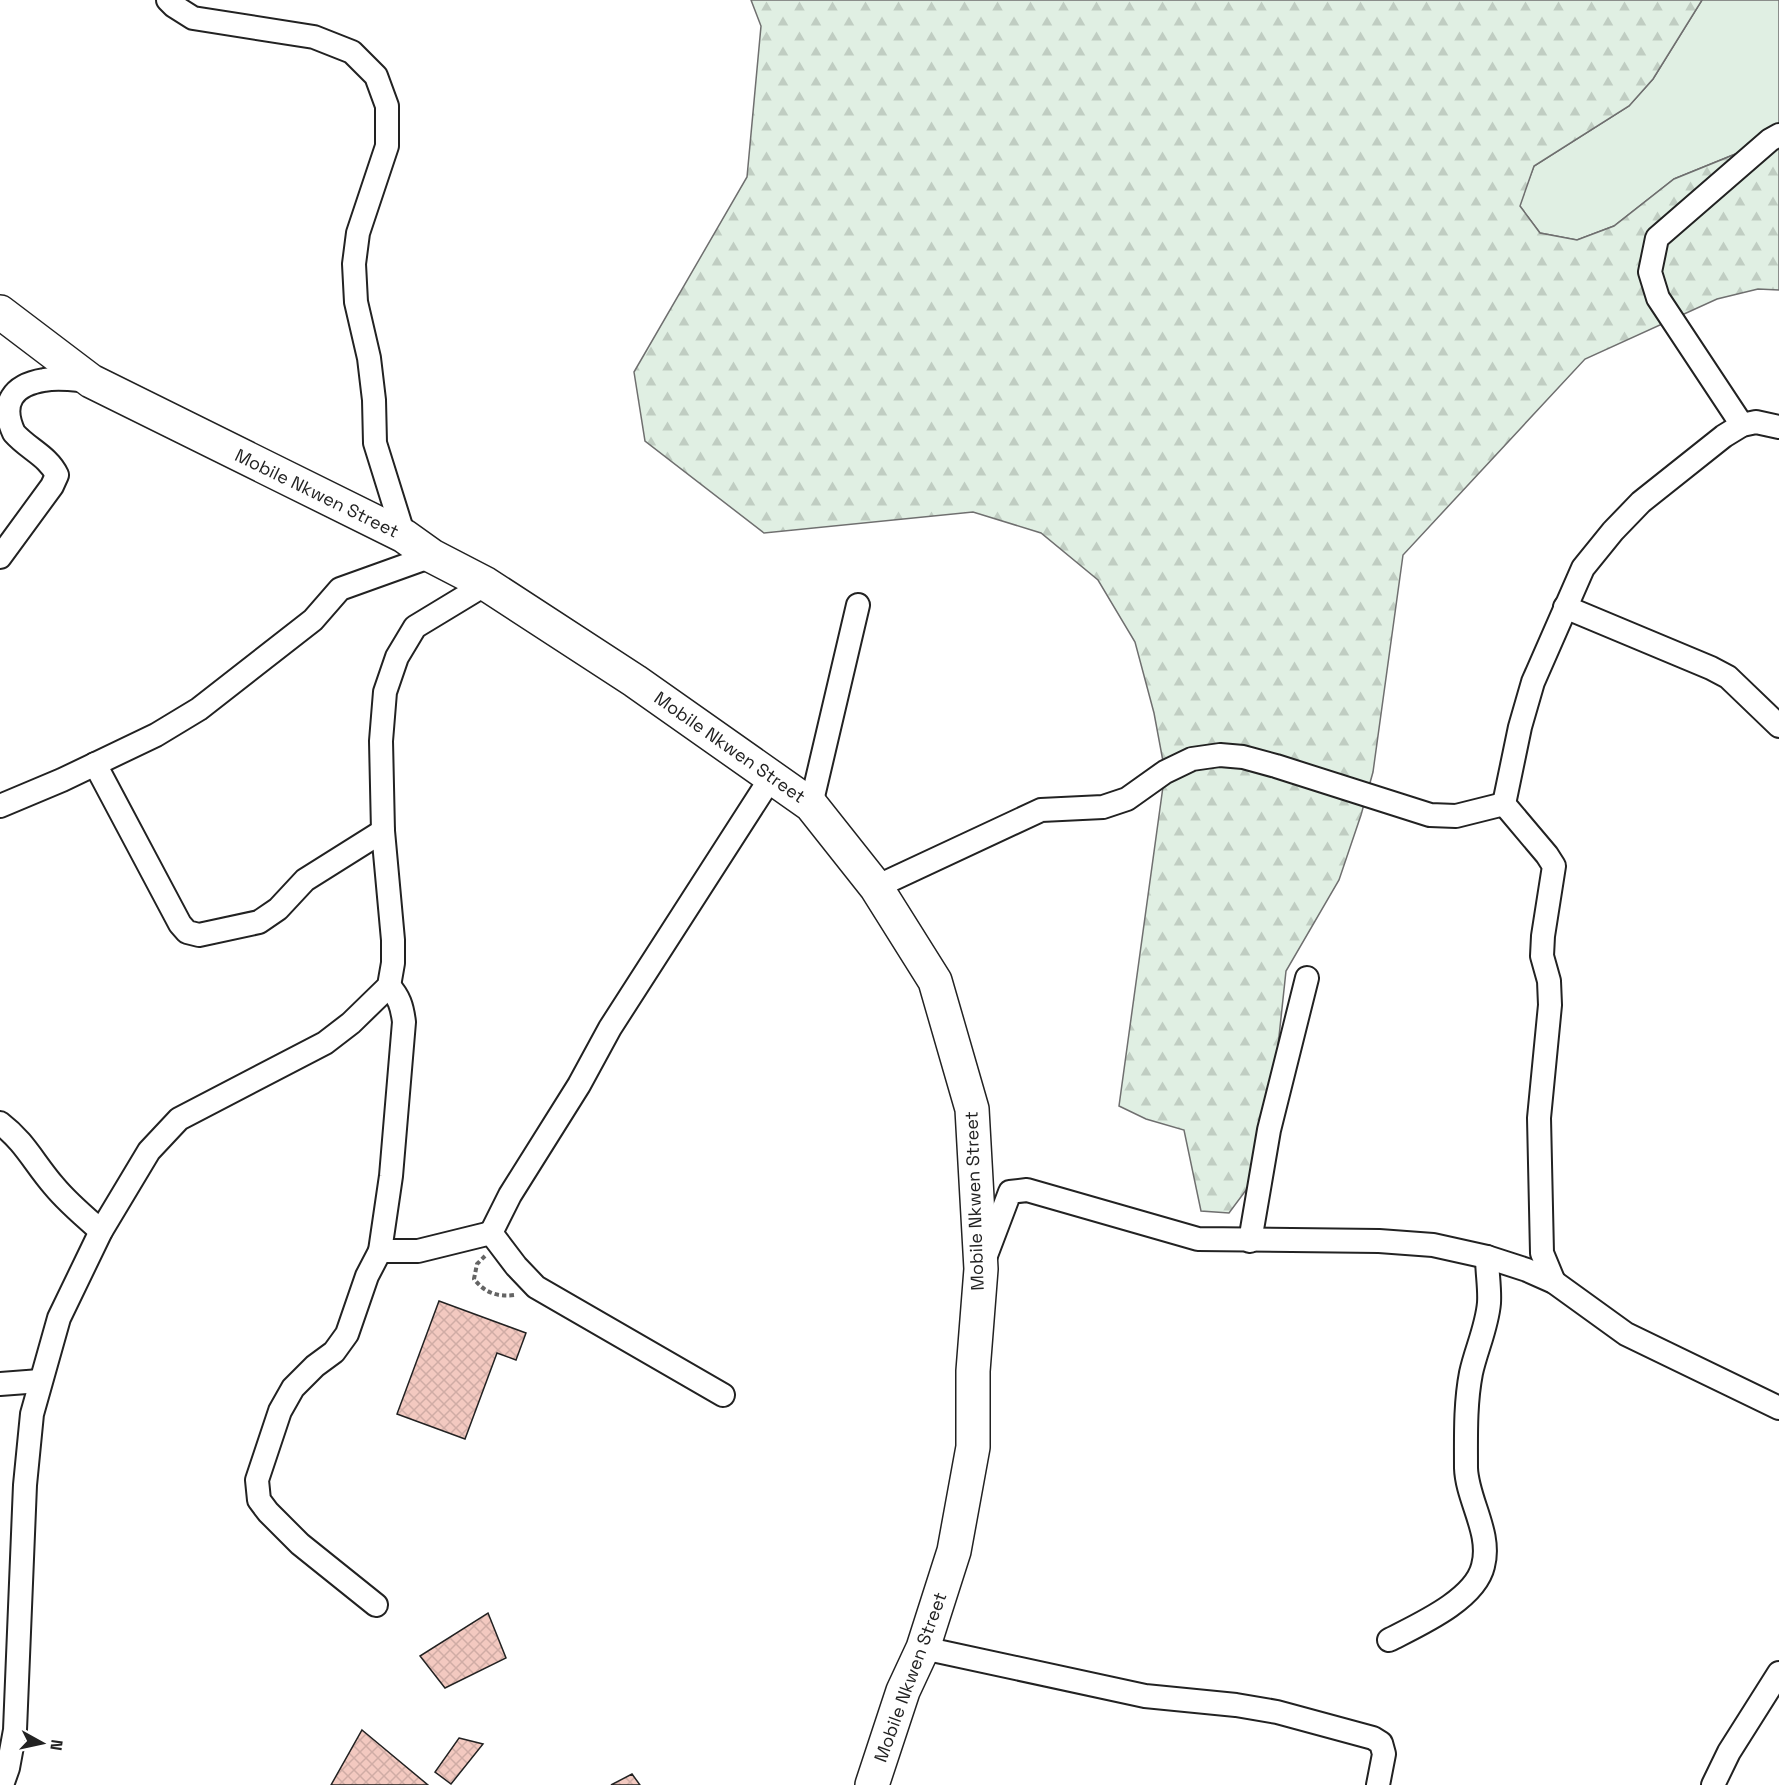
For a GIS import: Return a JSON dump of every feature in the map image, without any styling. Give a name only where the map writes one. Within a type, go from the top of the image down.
[{"type":"highway","name":"Mobile Nkwen Street","points":[[0,312],[91,381],[404,536],[432,556],[486,584],[635,681],[772,776],[812,805],[876,887],[935,981],[972,1109],[981,1269],[973,1371],[973,1447],[954,1551],[923,1648],[903,1691],[872,1785]]},
{"type":"street","points":[[168,0],[192,18],[314,37],[352,52],[376,76],[387,106],[387,146],[358,233],[354,264],[356,302],[369,358],[374,400],[375,443],[404,536]]},
{"type":"street","points":[[1742,426],[1658,298],[1650,272],[1652,253],[1657,238],[1770,140],[1779,135]]},
{"type":"street","points":[[0,557],[52,486],[57,475],[51,464],[15,434],[3,418],[3,403],[11,391],[45,379],[91,381]]},
{"type":"street","points":[[1504,804],[1520,727],[1533,682],[1583,568],[1641,502],[1714,443],[1742,426],[1756,422],[1779,427]]},
{"type":"street","points":[[0,806],[156,735],[199,709],[313,620],[340,589],[432,556]]},
{"type":"street","points":[[2,1785],[8,1768],[15,1730],[25,1485],[32,1414],[59,1318],[101,1231],[149,1151],[179,1119],[326,1043],[351,1023],[389,986],[393,963],[393,940],[382,831],[381,741],[385,692],[397,657],[414,627],[486,584]]},
{"type":"street","points":[[812,805],[858,605]]},
{"type":"street","points":[[1565,607],[1728,678],[1779,726]]},
{"type":"street","points":[[876,887],[1041,810],[1103,807],[1127,799],[1166,772],[1192,759],[1220,755],[1276,766],[1430,815],[1456,816],[1504,804]]},
{"type":"street","points":[[95,764],[180,924],[187,932],[199,934],[259,922],[278,909],[305,880],[382,831]]},
{"type":"street","points":[[494,1238],[510,1195],[579,1085],[610,1028],[772,776]]},
{"type":"street","points":[[1504,804],[1554,866],[1543,936],[1542,956],[1549,981],[1550,1005],[1539,1118],[1542,1253],[1554,1282]]},
{"type":"street","points":[[1250,1241],[1269,1130],[1307,978]]},
{"type":"street","points":[[376,1605],[300,1544],[268,1512],[259,1500],[257,1480],[280,1411],[293,1388],[315,1366],[334,1352],[347,1334],[367,1276],[380,1251],[391,1176],[404,1022],[402,1007],[397,995],[389,986]]},
{"type":"street","points":[[0,1123],[17,1136],[70,1204],[101,1231]]},
{"type":"street","points":[[981,1269],[1010,1192],[1027,1190],[1198,1239],[1379,1241],[1432,1245],[1487,1257],[1527,1270],[1554,1282],[1626,1334],[1758,1399],[1779,1407]]},
{"type":"street","points":[[380,1251],[418,1251],[494,1238]]},
{"type":"street","points":[[494,1238],[536,1287],[723,1395]]},
{"type":"street","points":[[1527,1270],[1542,1253]]},
{"type":"street","points":[[1389,1640],[1448,1609],[1472,1586],[1483,1567],[1484,1539],[1466,1473],[1466,1414],[1471,1374],[1487,1319],[1489,1302],[1487,1257]]},
{"type":"street","points":[[0,1384],[40,1381]]},
{"type":"street","points":[[923,1648],[1145,1696],[1236,1705],[1277,1712],[1373,1738],[1381,1743],[1384,1754],[1378,1785]]},
{"type":"street","points":[[1713,1785],[1729,1752],[1779,1673]]},
{"type":"path","points":[[494,1238],[477,1264],[474,1279],[482,1290],[499,1296],[512,1295],[536,1287]]},
{"type":"green space","points":[[751,0],[1702,0],[1653,79],[1629,106],[1534,166],[1520,206],[1540,233],[1577,240],[1614,226],[1674,179],[1770,140],[1779,131],[1779,290],[1758,289],[1717,299],[1585,359],[1403,555],[1373,772],[1339,880],[1286,971],[1269,1130],[1261,1170],[1229,1213],[1201,1211],[1184,1130],[1146,1119],[1119,1106],[1165,772],[1154,713],[1135,642],[1098,580],[1041,533],[973,512],[764,533],[645,441],[634,372],[747,177],[761,26]]},
{"type":"green space","points":[[1702,0],[1779,0],[1779,131],[1770,140],[1674,179],[1614,226],[1577,240],[1540,233],[1519,205],[1534,166],[1629,106],[1653,79]]},
{"type":"building","points":[[439,1301],[526,1333],[516,1360],[497,1353],[465,1439],[397,1414]]},
{"type":"building","points":[[488,1613],[506,1658],[445,1688],[420,1656]]},
{"type":"building","points":[[362,1730],[428,1785],[331,1785]]},
{"type":"building","points":[[459,1738],[483,1744],[451,1784],[435,1772]]},
{"type":"building","points":[[632,1774],[640,1785],[611,1785]]}]
